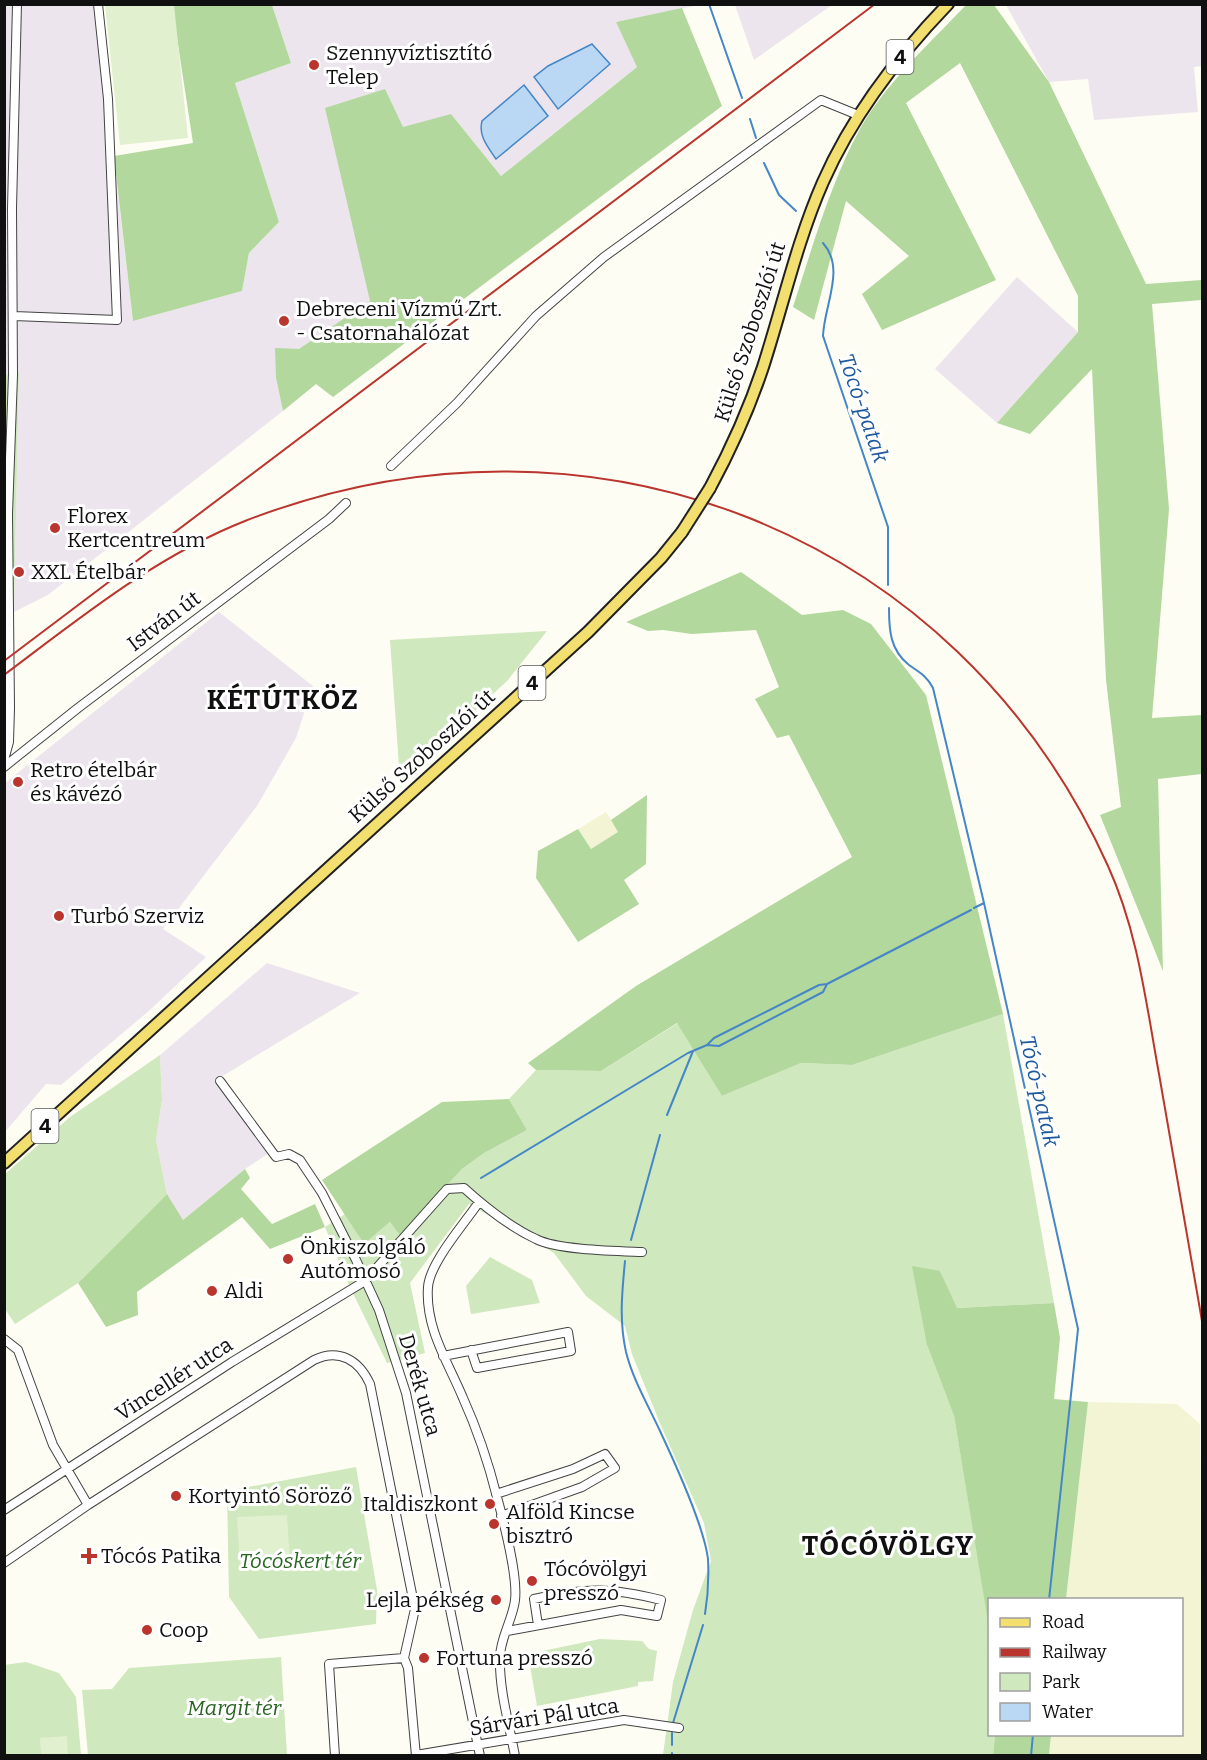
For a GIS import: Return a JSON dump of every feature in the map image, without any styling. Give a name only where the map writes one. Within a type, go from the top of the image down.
[{"type":"main road","name":"Külső Szoboszlói út","points":[[4,1162],[588,632],[661,558],[682,532],[710,488],[749,406],[818,195],[858,115],[907,48],[948,4]]},
{"type":"street","points":[[4,760],[9,742],[10,708],[8,514],[13,375],[12,208],[17,4]]},
{"type":"street","points":[[14,316],[117,320],[108,99],[98,4]]},
{"type":"street","points":[[391,466],[457,403],[536,316],[604,256],[821,99],[858,115]]},
{"type":"street","points":[[4,382],[13,375]]},
{"type":"street","points":[[4,426],[11,447]]},
{"type":"street","name":"István út","points":[[4,767],[78,708],[329,519],[346,503]]},
{"type":"street","name":"Derék utca","points":[[220,1081],[276,1157],[289,1154],[300,1160],[341,1229],[389,1340],[416,1432],[480,1755]]},
{"type":"street","points":[[365,1281],[447,1189],[464,1188],[479,1202],[537,1240],[587,1249],[642,1252]]},
{"type":"street","name":"Derék utca","points":[[479,1202],[433,1269],[428,1284],[430,1312],[437,1344],[464,1400],[501,1515],[516,1599],[500,1653],[500,1680],[516,1755]]},
{"type":"street","name":"Vincellér utca","points":[[4,1509],[232,1362],[365,1281]]},
{"type":"street","name":"Derék utca","points":[[443,1356],[471,1350],[568,1332],[571,1351],[477,1368],[471,1350]]},
{"type":"street","points":[[4,1340],[18,1350],[52,1445],[88,1505]]},
{"type":"street","points":[[4,1563],[88,1505],[314,1360],[331,1354],[348,1358],[361,1368],[370,1384],[415,1609],[404,1658],[408,1668],[416,1755]]},
{"type":"street","points":[[496,1494],[573,1469],[605,1454],[615,1468],[582,1487],[501,1515]]},
{"type":"street","points":[[507,1631],[621,1610],[657,1616],[661,1600],[622,1590],[576,1590],[534,1599],[538,1625]]},
{"type":"street","points":[[335,1755],[329,1664],[404,1658]]},
{"type":"street","name":"Sárvári Pál utca","points":[[416,1755],[478,1747],[624,1720],[679,1728]]},
{"type":"street","points":[[428,1754],[452,1755]]},
{"type":"shaded area","points":[[735,4],[832,5],[754,60]]},
{"type":"shaded area","points":[[5,5],[96,5],[133,321],[242,291],[249,253],[279,222],[235,83],[291,63],[272,5],[699,5],[616,22],[638,66],[501,176],[451,114],[370,301],[299,350],[276,378],[283,411],[48,595],[14,612],[19,372],[5,374]]},
{"type":"shaded area","points":[[1006,5],[1202,5],[1202,66],[1194,67],[1198,112],[1094,120],[1088,79],[1049,82]]},
{"type":"shaded area","points":[[1017,277],[1078,332],[997,423],[935,369]]},
{"type":"shaded area","points":[[219,612],[313,686],[296,738],[257,806],[163,929],[206,957],[150,1010],[61,1085],[46,1084],[5,1132],[5,783]]},
{"type":"shaded area","points":[[267,963],[360,993],[221,1077],[219,1085],[271,1152],[245,1169],[183,1220],[167,1194],[156,1140],[162,1100],[160,1055]]},
{"type":"green space","points":[[967,4],[994,5],[1049,82],[1146,284],[1202,280],[1202,300],[1152,304],[1169,509],[1152,718],[1202,715],[1202,774],[1158,779],[1163,971],[1100,815],[1121,807],[1106,680],[1092,369],[1030,434],[997,423],[1078,332],[1078,296],[960,63],[906,103],[996,280],[882,330],[862,294],[909,256],[846,201],[814,320],[793,307],[831,192],[861,127],[897,78]]},
{"type":"green space","points":[[105,5],[174,5],[188,138],[120,145]]},
{"type":"green space","points":[[172,5],[272,5],[291,63],[235,83],[279,222],[249,253],[242,291],[133,321],[114,156],[193,143]]},
{"type":"green space","points":[[682,8],[722,106],[333,397],[316,384],[283,411],[276,378],[275,348],[299,349],[370,301],[325,108],[385,89],[403,127],[451,114],[501,176],[637,67],[616,22]]},
{"type":"green space","points":[[19,372],[14,612],[5,621],[5,374]]},
{"type":"green space","points":[[741,572],[802,615],[843,610],[871,624],[926,695],[1003,1014],[852,1065],[801,1063],[722,1096],[677,1023],[601,1071],[536,1070],[528,1063],[636,986],[852,857],[789,735],[777,738],[755,699],[779,687],[756,630],[692,634],[663,630],[648,631],[626,622]]},
{"type":"green space","points":[[547,631],[507,681],[400,780],[390,640]]},
{"type":"green space","points":[[647,795],[646,864],[624,880],[639,904],[578,942],[536,878],[538,851],[578,829],[591,849],[618,832],[611,820]]},
{"type":"green space","points":[[606,812],[619,832],[591,849],[578,829]]},
{"type":"green space","points":[[1003,1014],[1054,1303],[956,1308],[940,1271],[927,1345],[954,1416],[988,1619],[988,1736],[995,1736],[993,1755],[663,1755],[673,1682],[693,1610],[711,1561],[704,1523],[632,1354],[625,1326],[586,1296],[554,1253],[469,1204],[410,1283],[425,1353],[387,1363],[348,1283],[325,1227],[345,1214],[364,1244],[390,1222],[400,1234],[462,1169],[484,1153],[527,1130],[509,1099],[536,1070],[601,1071],[678,1023],[722,1096],[801,1063],[852,1065]]},
{"type":"green space","points":[[160,1055],[162,1100],[156,1140],[167,1194],[78,1283],[15,1324],[5,1309],[4,1175],[70,1117]]},
{"type":"green space","points":[[509,1099],[527,1130],[484,1153],[462,1169],[400,1235],[390,1222],[364,1244],[322,1180],[442,1102]]},
{"type":"green space","points":[[245,1169],[250,1178],[241,1189],[272,1224],[315,1204],[325,1227],[270,1249],[242,1217],[137,1292],[138,1315],[106,1327],[78,1283],[167,1194],[183,1220]]},
{"type":"green space","points":[[490,1257],[532,1280],[540,1303],[471,1314],[466,1286]]},
{"type":"green space","points":[[912,1266],[940,1271],[957,1308],[1054,1303],[1060,1338],[1054,1399],[1088,1402],[1066,1598],[988,1598],[988,1622],[954,1416],[927,1345]]},
{"type":"green space","points":[[1088,1402],[1177,1404],[1200,1424],[1202,1755],[1049,1756],[1051,1736],[1183,1736],[1183,1598],[1066,1598]]},
{"type":"green space","name":"Tócóskert tér","points":[[356,1467],[377,1590],[376,1624],[259,1639],[229,1597],[227,1491]]},
{"type":"green space","points":[[287,1515],[290,1562],[240,1565],[237,1517]]},
{"type":"green space","points":[[600,1639],[642,1641],[649,1649],[657,1651],[653,1681],[638,1682],[638,1686],[537,1706],[528,1654]]},
{"type":"green space","name":"Margit tér","points":[[281,1657],[287,1755],[88,1755],[82,1690],[112,1689],[129,1668]]},
{"type":"green space","points":[[26,1662],[59,1673],[76,1697],[81,1755],[5,1755],[4,1665]]},
{"type":"green space","points":[[67,1736],[68,1755],[41,1755],[40,1738]]},
{"type":"green space","points":[[995,1736],[1051,1736],[1049,1755],[993,1755]]},
{"type":"water","points":[[592,44],[610,64],[558,109],[534,77],[548,66]]},
{"type":"water","points":[[524,85],[548,116],[496,159],[481,132],[482,121]]},
{"type":"waterway","name":"Tócó-patak","points":[[709,4],[742,98]]},
{"type":"waterway","name":"Tócó-patak","points":[[750,119],[756,138]]},
{"type":"waterway","name":"Tócó-patak","points":[[764,163],[779,195],[796,211]]},
{"type":"waterway","name":"Tócó-patak","points":[[823,243],[830,253],[833,264],[832,288],[823,336],[888,527],[888,585]]},
{"type":"waterway","name":"Tócó-patak","points":[[889,608],[890,632],[894,646],[903,659],[925,677],[933,688],[984,903],[1078,1329],[1049,1598]]},
{"type":"waterway","points":[[974,908],[984,903]]},
{"type":"waterway","points":[[481,1178],[688,1053],[707,1045],[714,1038],[819,985],[827,984],[971,910]]},
{"type":"waterway","points":[[707,1045],[719,1046],[823,992],[827,984]]},
{"type":"waterway","points":[[667,1115],[693,1051]]},
{"type":"waterway","points":[[631,1240],[660,1135]]},
{"type":"waterway","points":[[625,1261],[622,1318],[626,1352],[637,1382],[681,1477],[701,1530],[708,1559],[705,1614]]},
{"type":"waterway","points":[[673,1723],[703,1625]]},
{"type":"waterway","points":[[672,1733],[672,1745]]},
{"type":"waterway","name":"Tócó-patak","points":[[1031,1756],[1033,1736]]},
{"type":"railway","points":[[4,661],[875,4]]},
{"type":"railway","points":[[4,675],[120,590],[180,552],[212,535],[245,521],[374,484],[502,471],[628,483],[747,517],[858,574],[957,651],[1041,749],[1108,866],[1127,916],[1140,968],[1202,1321]]},
{"type":"place","name":"Szennyvíztisztító Telep","points":[[314,65]]},
{"type":"place","name":"Debreceni Vízmű Zrt. - Csatornahálózat","points":[[284,321]]},
{"type":"place","name":"Florex Kertcentreum","points":[[55,528]]},
{"type":"place","name":"XXL Ételbár","points":[[19,572]]},
{"type":"place","name":"Retro ételbár és kávézó","points":[[18,782]]},
{"type":"place","name":"Turbó Szerviz","points":[[59,916]]},
{"type":"place","name":"Önkiszolgáló Autómosó","points":[[288,1259]]},
{"type":"place","name":"Aldi","points":[[212,1291]]},
{"type":"place","name":"Kortyintó Söröző","points":[[176,1496]]},
{"type":"place","name":"Italdiszkont","points":[[490,1504]]},
{"type":"place","name":"Alföld Kincse bisztró","points":[[494,1524]]},
{"type":"place","name":"Tócós Patika","points":[[89,1556]]},
{"type":"place","name":"Tócóvölgyi presszó","points":[[532,1581]]},
{"type":"place","name":"Lejla pékség","points":[[496,1600]]},
{"type":"place","name":"Coop","points":[[147,1630]]},
{"type":"place","name":"Fortuna presszó","points":[[424,1658]]},
{"type":"district","name":"KÉTÚTKÖZ","points":[[283,700]]},
{"type":"district","name":"TÓCÓVÖLGY","points":[[888,1546]]}]
